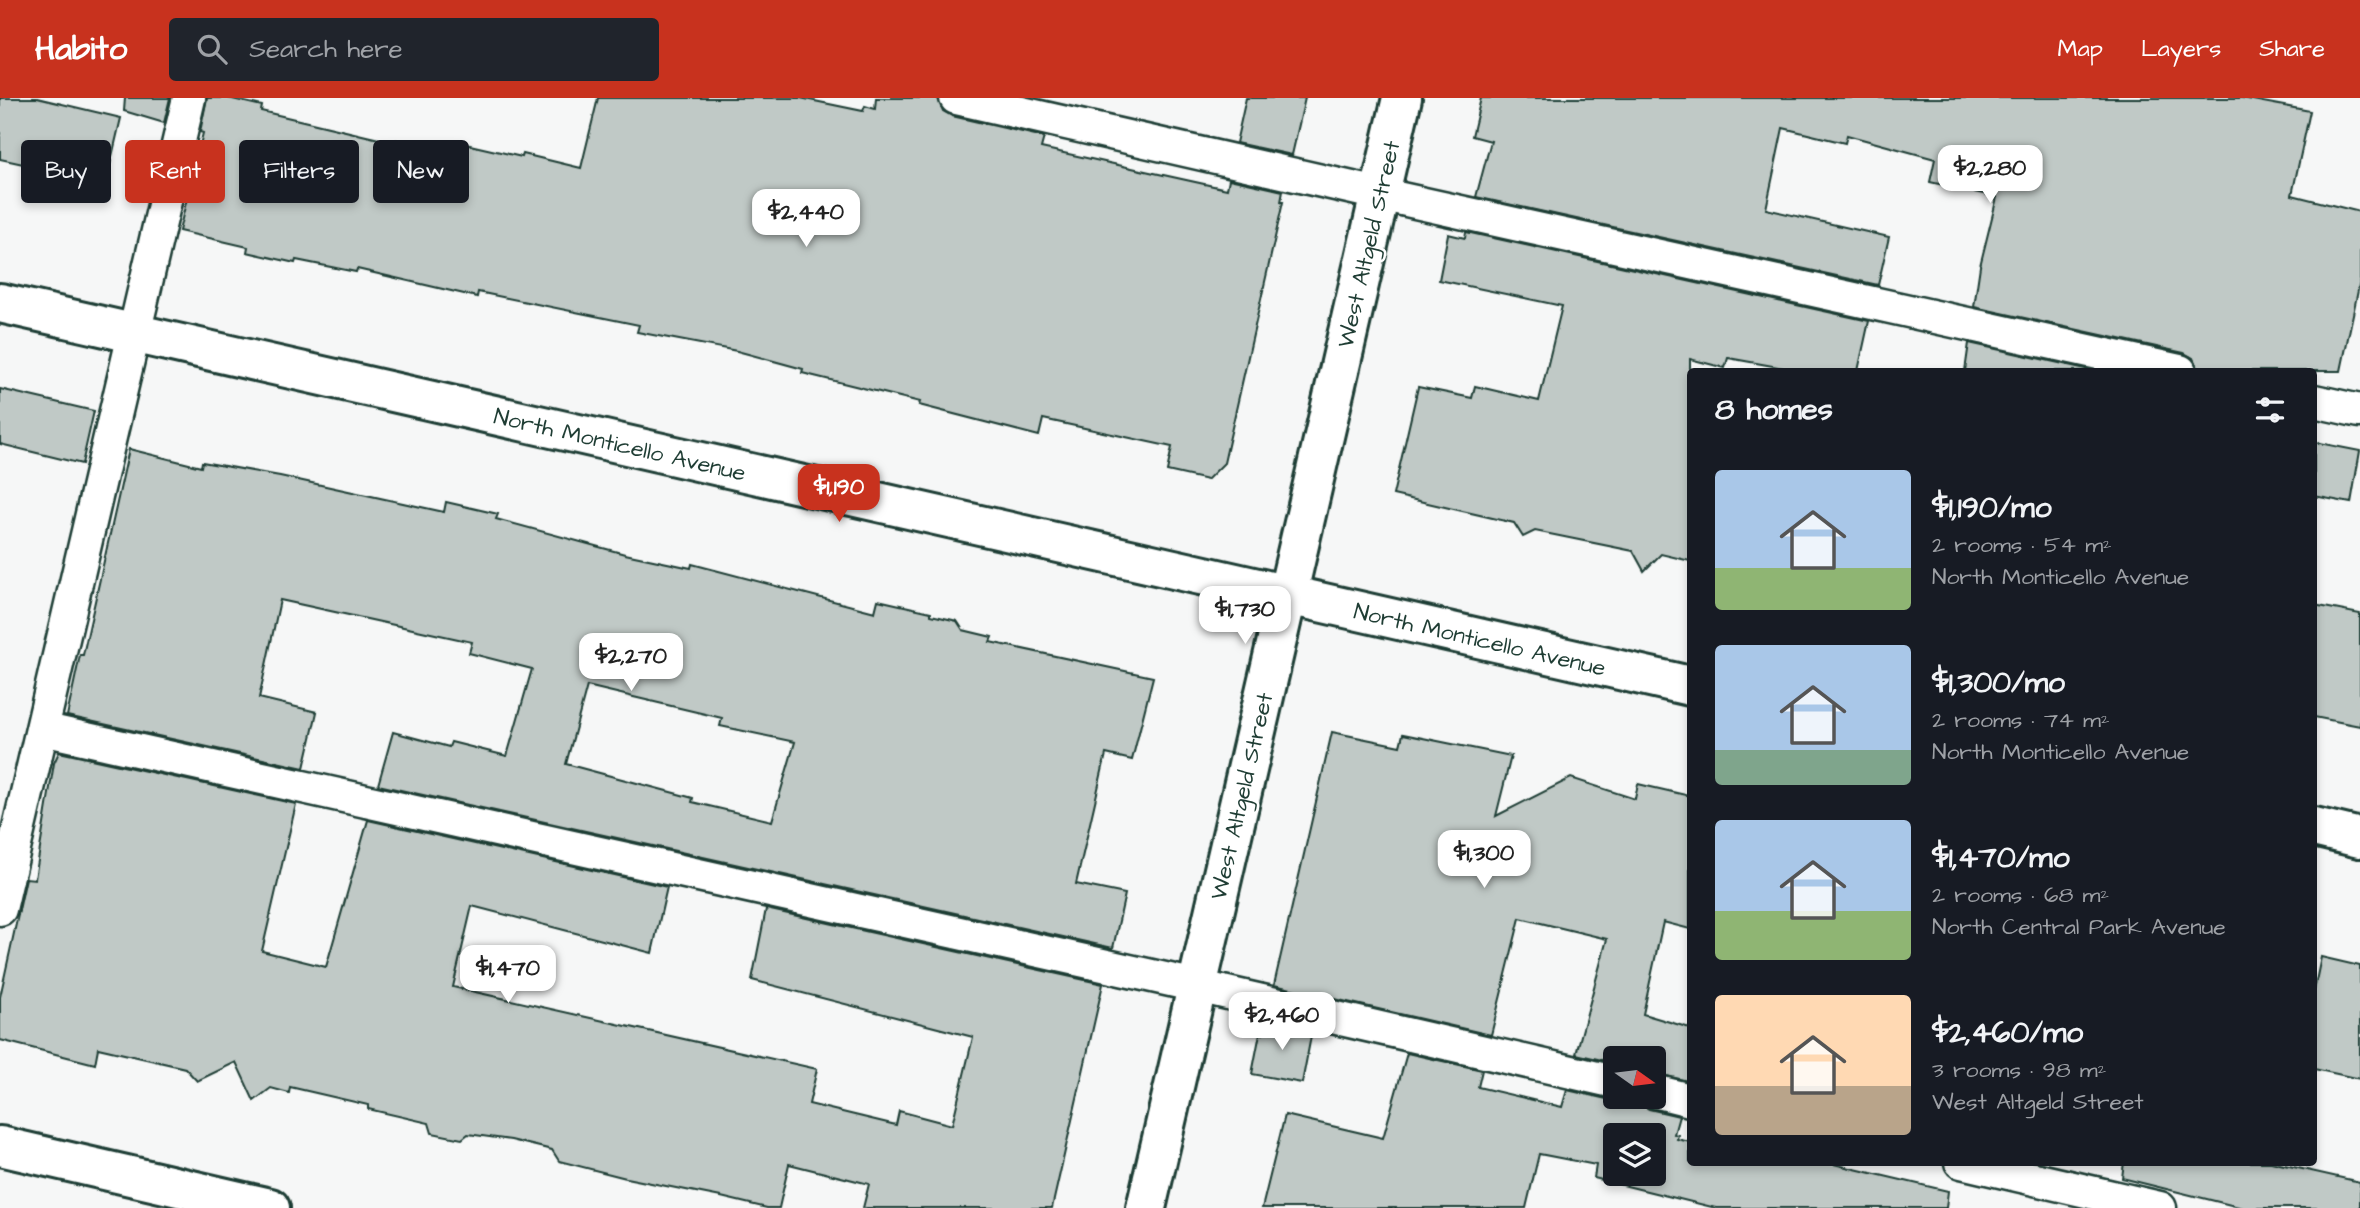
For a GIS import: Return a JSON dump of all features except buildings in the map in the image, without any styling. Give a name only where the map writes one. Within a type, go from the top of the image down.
[{"type":"street","name":"West Altgeld Street","points":[[1146,1208],[1402,98]]},
{"type":"street","name":"North Monticello Avenue","points":[[0,303],[1687,685]]},
{"type":"street","points":[[2317,828],[2360,838]]},
{"type":"street","points":[[0,1146],[270,1208]]},
{"type":"lane","points":[[0,909],[189,98]]},
{"type":"lane","points":[[956,98],[2166,368]]},
{"type":"lane","points":[[2317,402],[2360,411]]},
{"type":"lane","points":[[42,729],[1603,1079]]},
{"type":"lane","points":[[1666,1094],[1687,1099]]},
{"type":"lane","points":[[1978,1166],[2160,1208]]}]
